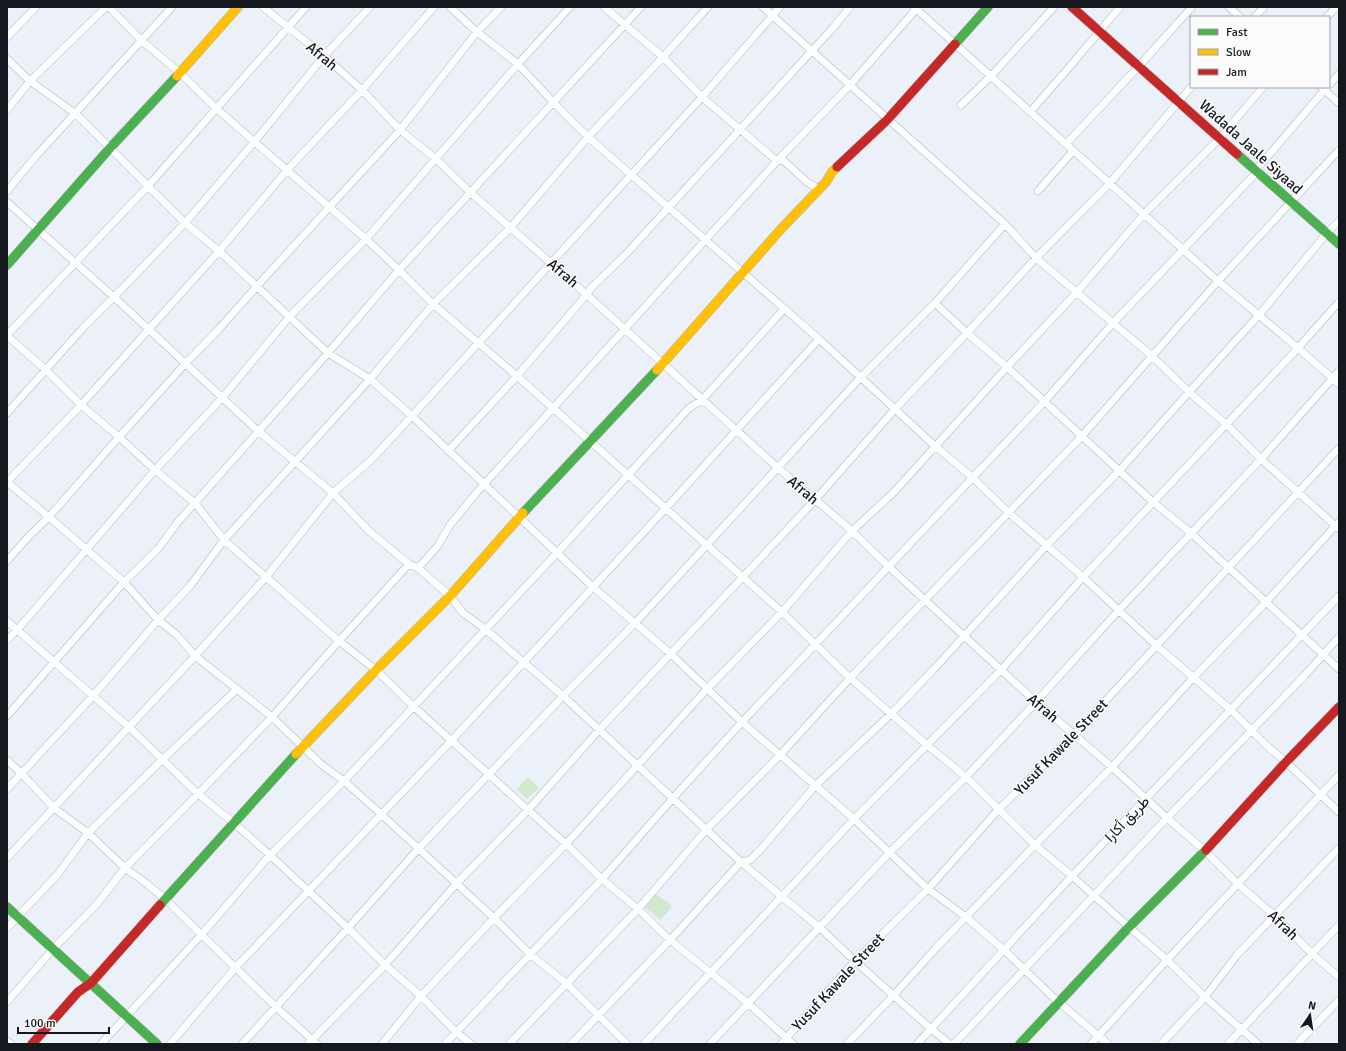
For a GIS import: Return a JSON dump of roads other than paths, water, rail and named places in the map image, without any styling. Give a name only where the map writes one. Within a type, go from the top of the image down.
[{"type":"street","points":[[7,38],[36,7]]},
{"type":"street","points":[[7,110],[30,81],[107,7],[141,40],[366,239],[433,304],[517,376],[782,612],[850,678],[926,745],[966,777],[1035,845],[1167,960],[1205,997],[1258,1044]]},
{"type":"street","points":[[7,191],[37,155],[172,7]]},
{"type":"street","points":[[7,265],[110,148],[180,73],[238,7]]},
{"type":"street","name":"Afrah","points":[[263,7],[324,56],[362,90],[400,130],[435,158],[471,193],[586,294],[702,400],[814,500],[852,531],[1036,702],[1112,767],[1205,851],[1238,884],[1274,915],[1312,954],[1339,977]]},
{"type":"street","points":[[306,7],[148,186],[7,336],[45,369],[81,405],[195,503],[224,540],[339,641],[376,670],[413,706],[566,844],[602,879],[638,909],[670,940],[748,1003],[793,1044]]},
{"type":"street","points":[[7,413],[83,328],[185,223],[255,141],[324,56],[370,7]]},
{"type":"street","points":[[434,7],[362,90],[288,169],[220,251],[81,405],[7,482],[124,582],[158,620],[177,634],[195,656],[272,717],[322,765],[344,782],[419,848],[531,955],[566,983],[627,1044]]},
{"type":"street","points":[[450,7],[477,32],[518,64],[588,137],[819,339],[935,446],[972,477],[1008,512],[1083,577],[1156,646],[1231,710],[1339,812]]},
{"type":"street","points":[[7,561],[29,536],[49,517],[185,364],[220,329],[256,286],[400,130],[477,32],[501,7]]},
{"type":"street","points":[[7,640],[155,470],[222,398],[290,316],[366,239],[435,158],[570,7]]},
{"type":"street","points":[[604,7],[663,57],[702,97],[777,161]]},
{"type":"street","points":[[7,716],[124,582],[158,549],[177,523],[328,353],[399,270],[641,7]]},
{"type":"street","points":[[7,789],[93,696],[158,620],[190,586],[224,540],[370,379],[433,304],[511,227],[588,137],[708,7]]},
{"type":"street","points":[[763,7],[887,120],[1005,224],[1036,258],[1152,356],[1189,392],[1226,424],[1261,459],[1338,526],[1193,678],[1112,767],[1035,845],[846,1044]]},
{"type":"street","points":[[7,858],[195,656],[266,577],[333,493],[371,460],[412,416],[550,262],[702,97],[780,7]]},
{"type":"street","points":[[448,450],[517,376],[586,294],[625,255],[850,7]]},
{"type":"street","points":[[32,1044],[78,992],[90,983],[303,747],[376,670],[450,596],[519,517],[663,364],[781,229],[794,217],[831,176],[832,172],[887,120],[988,7]]},
{"type":"street","points":[[961,105],[991,76],[1054,7]]},
{"type":"street","name":"Wadada Jaale Siyaad","points":[[1072,7],[1339,244]]},
{"type":"street","points":[[1031,111],[1120,7]]},
{"type":"street","points":[[1066,144],[1192,7]]},
{"type":"street","points":[[1229,7],[1239,16]]},
{"type":"street","points":[[1256,16],[1264,7]]},
{"type":"street","points":[[1328,16],[1336,7]]},
{"type":"street","points":[[418,568],[437,547],[450,525],[477,492],[554,409],[777,161],[850,85],[916,8],[954,44],[1031,111],[1073,151],[1218,281],[1339,384]]},
{"type":"street","points":[[7,59],[30,81],[76,114],[185,223],[220,251],[328,353],[370,379],[412,416],[593,587],[636,622],[742,722],[854,819],[928,889],[966,917],[1108,1044]]},
{"type":"street","points":[[1330,82],[1339,74]]},
{"type":"street","points":[[7,760],[54,808],[88,833],[125,868],[165,899],[313,1043],[385,965],[456,883],[528,810],[599,730],[814,500],[895,409],[1036,258],[1110,183],[1178,100],[1190,88]]},
{"type":"street","points":[[382,1044],[421,996],[566,844],[707,689],[782,612],[852,531],[894,492],[1077,292],[1144,214],[1220,138],[1262,88]]},
{"type":"street","points":[[445,1044],[602,879],[742,722],[1044,402],[1113,323],[1257,172],[1257,169],[1324,88]]},
{"type":"street","points":[[1326,88],[1339,103]]},
{"type":"street","points":[[509,1044],[638,909],[706,830],[780,756],[850,678],[1081,437],[1218,281],[1339,150]]},
{"type":"street","points":[[1038,191],[1073,151]]},
{"type":"street","points":[[777,161],[783,160],[807,182],[819,189]]},
{"type":"street","points":[[7,202],[114,297],[258,431],[333,493],[369,531],[409,564],[418,568],[450,596],[463,613],[485,629],[522,663],[563,696],[741,862],[819,927],[931,1029],[950,1044]]},
{"type":"street","points":[[571,1044],[670,940],[741,862],[750,860],[815,786],[891,714],[1047,545],[1119,471],[1259,315],[1339,221]]},
{"type":"street","points":[[242,1044],[419,848],[563,696],[636,622],[860,378],[935,303],[1005,224]]},
{"type":"street","points":[[644,1044],[709,972],[854,819],[1001,670],[1083,577],[1298,348],[1339,302]]},
{"type":"street","points":[[935,303],[1007,367],[1153,502],[1192,534],[1339,669]]},
{"type":"street","points":[[101,1044],[202,934],[270,855],[344,782],[413,706],[557,553],[689,408],[702,400],[784,308]]},
{"type":"street","points":[[170,1044],[236,967],[452,740],[819,339]]},
{"type":"street","points":[[710,1044],[890,852],[966,777],[1119,610],[1261,459],[1339,371]]},
{"type":"street","name":"Yusuf Kawale Street","points":[[781,1044],[855,961],[928,889],[998,810],[1074,735],[1339,448]]},
{"type":"street","points":[[7,1002],[53,949],[97,904],[125,868],[272,717],[409,564]]},
{"type":"street","name":"طريق أكارا","points":[[917,1044],[1072,876],[1339,596]]},
{"type":"street","points":[[7,621],[129,726],[198,794],[270,855],[385,965],[421,996],[456,1032],[471,1044]]},
{"type":"street","points":[[954,1044],[1167,818],[1307,673],[1339,637]]},
{"type":"street","points":[[7,928],[58,874],[88,833],[237,689]]},
{"type":"street","points":[[1020,1044],[1129,927],[1205,851],[1286,762],[1339,707]]},
{"type":"street","points":[[1091,1044],[1339,775]]},
{"type":"street","points":[[1161,1044],[1205,997],[1237,955],[1339,848]]},
{"type":"street","points":[[7,907],[157,1044]]},
{"type":"street","points":[[1228,1044],[1339,925]]},
{"type":"street","points":[[1297,1044],[1339,1000]]},
{"type":"street","points":[[7,1041],[10,1044]]}]
